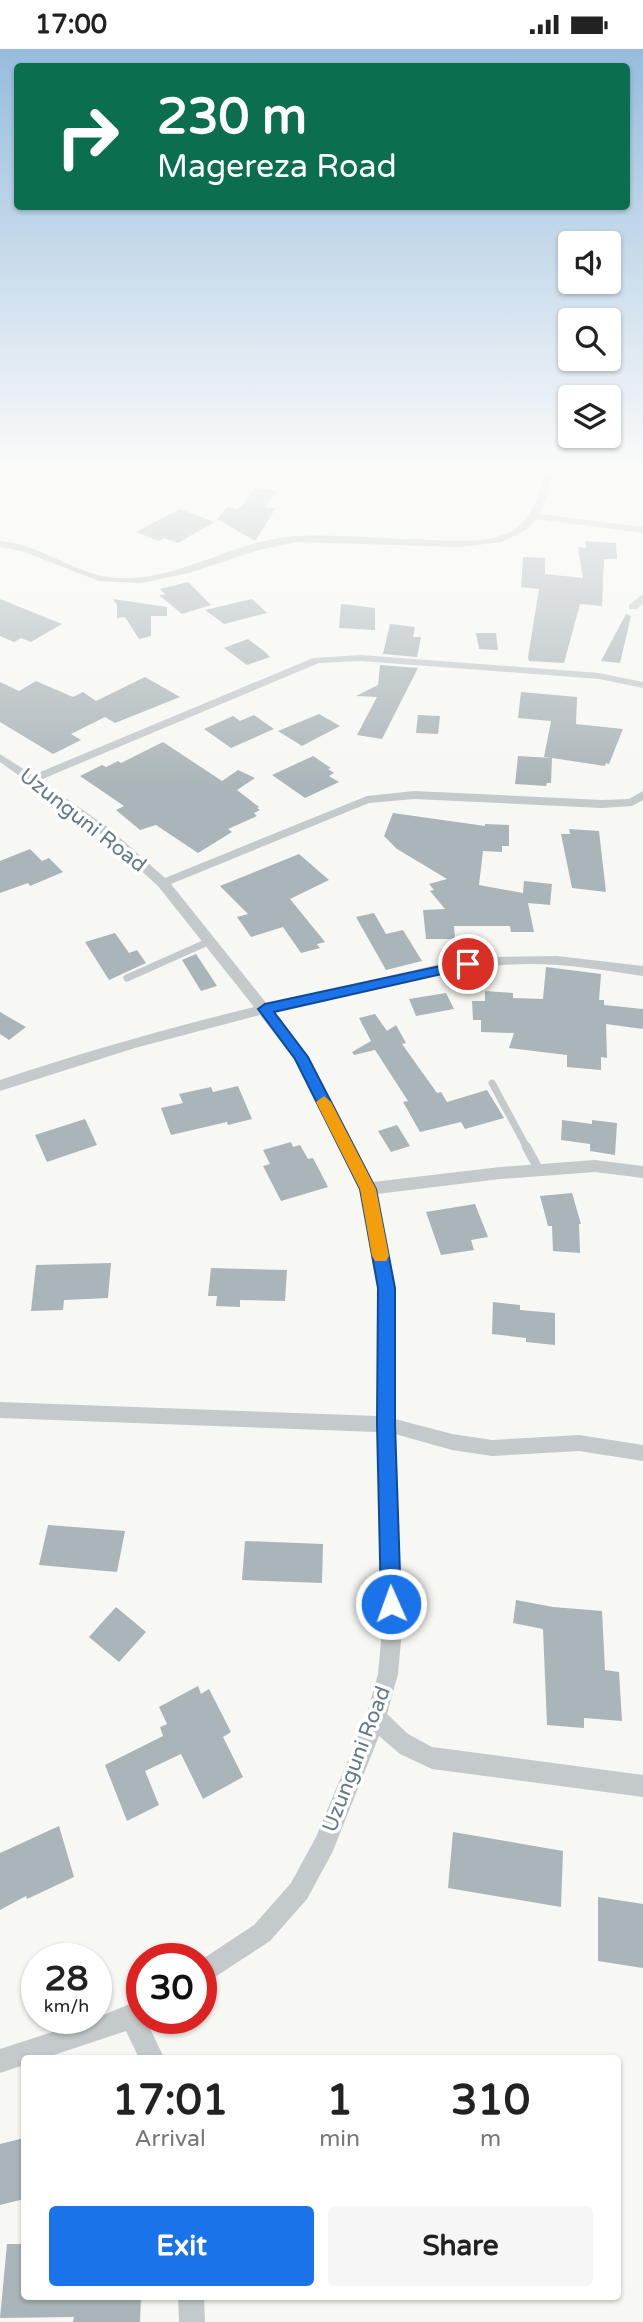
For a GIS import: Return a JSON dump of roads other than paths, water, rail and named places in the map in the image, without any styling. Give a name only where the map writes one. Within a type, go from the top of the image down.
[{"type":"street","points":[[85,576],[118,581],[153,576]]},
{"type":"street","points":[[633,607],[643,597]]},
{"type":"street","points":[[33,779],[317,660],[370,658],[599,676],[643,685]]},
{"type":"street","name":"Uzunguni Road","points":[[0,757],[106,832],[163,883],[301,1057],[368,1189],[386,1288],[386,1424],[392,1630],[388,1674],[376,1717],[324,1845],[299,1891],[262,1933],[217,1963]]},
{"type":"street","points":[[163,883],[349,806],[385,796],[602,804],[632,801],[643,795]]},
{"type":"street","points":[[0,1086],[63,1064],[265,1009],[468,964],[504,960],[585,962],[643,971]]},
{"type":"street","points":[[368,1189],[539,1170],[595,1167],[643,1172]]},
{"type":"street","points":[[0,1410],[386,1424],[452,1442],[492,1448],[579,1443],[643,1453]]},
{"type":"street","points":[[376,1717],[395,1739],[432,1758],[643,1786]]},
{"type":"street","points":[[0,2061],[126,2018]]},
{"type":"street","points":[[144,2034],[151,2055]]},
{"type":"street","points":[[191,2300],[192,2322]]},
{"type":"lane","points":[[127,978],[210,941]]},
{"type":"lane","points":[[492,1083],[539,1170]]}]
